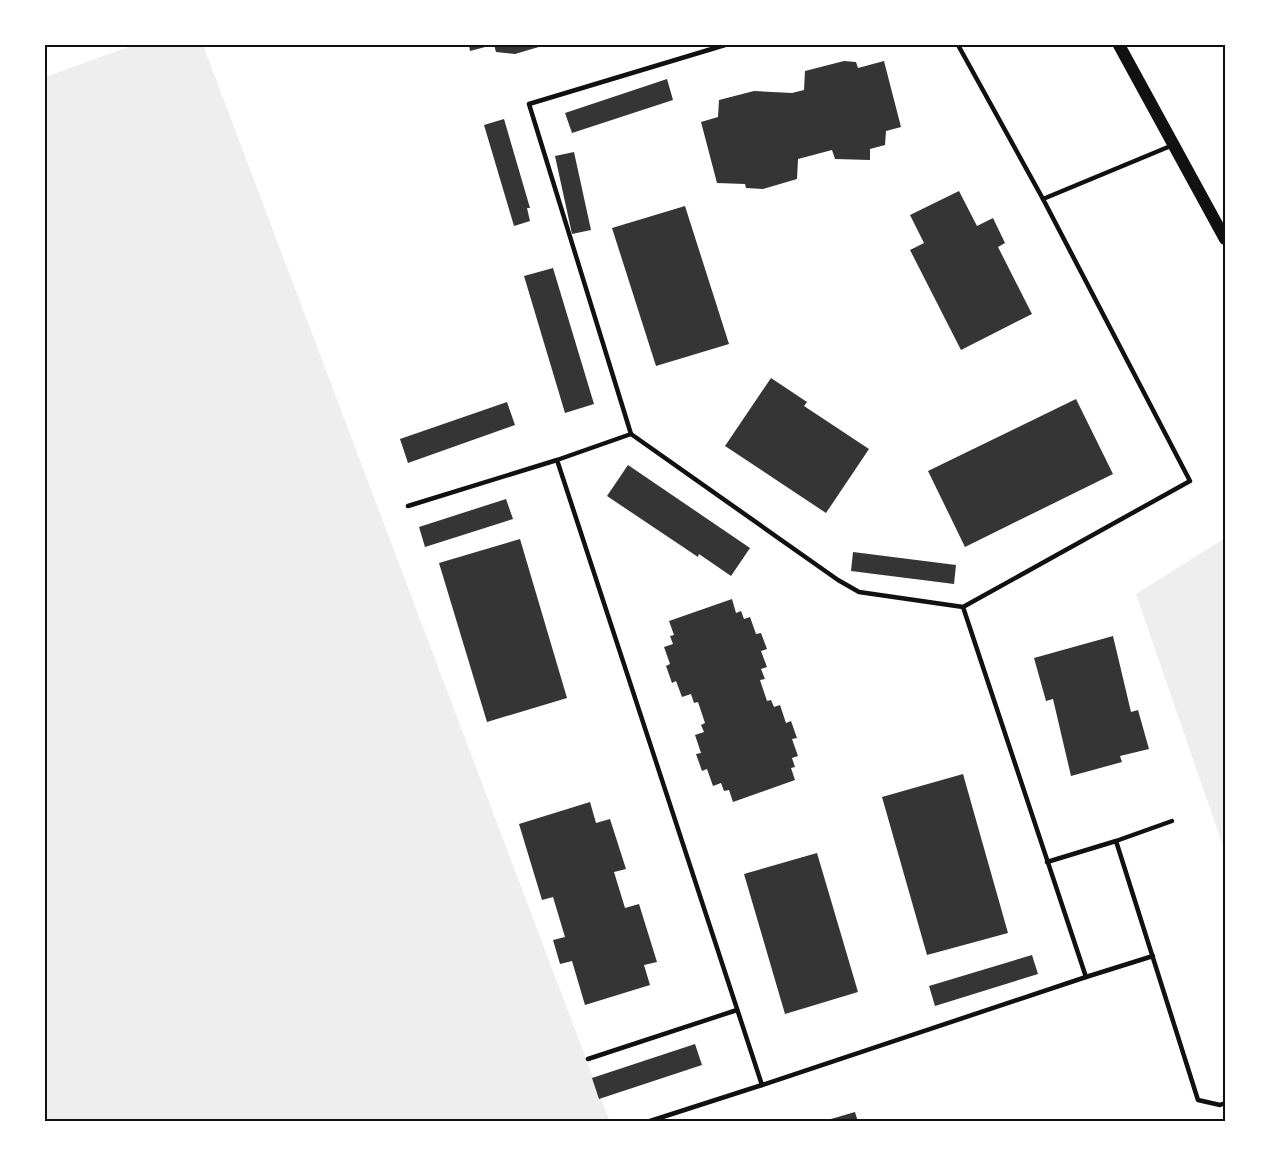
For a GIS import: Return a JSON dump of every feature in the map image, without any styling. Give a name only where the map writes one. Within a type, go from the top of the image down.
[{"type":"main road","points":[[1119,45],[1225,239]]},
{"type":"lane","points":[[726,45],[529,104],[631,435],[838,580],[859,592],[963,607],[1190,481],[1043,199],[958,45]]},
{"type":"lane","points":[[1043,199],[1173,145]]},
{"type":"lane","points":[[408,506],[631,435]]},
{"type":"lane","points":[[557,460],[762,1085]]},
{"type":"lane","points":[[963,607],[1086,977]]},
{"type":"lane","points":[[1047,862],[1172,821]]},
{"type":"lane","points":[[1116,841],[1198,1100],[1220,1105],[1225,1103]]},
{"type":"lane","points":[[647,1122],[1153,956]]},
{"type":"lane","points":[[588,1059],[737,1011]]},
{"type":"shaded area","points":[[134,45],[203,45],[610,1122],[45,1122],[45,77]]},
{"type":"shaded area","points":[[1225,538],[1225,852],[1136,594]]},
{"type":"building","points":[[469,45],[489,45],[489,46],[470,51]]},
{"type":"building","points":[[494,45],[542,46],[515,54],[496,52]]},
{"type":"building","points":[[844,61],[856,62],[858,68],[884,61],[901,127],[886,131],[885,145],[870,149],[870,160],[835,159],[832,150],[798,159],[797,179],[763,189],[746,188],[745,184],[717,183],[701,122],[718,117],[719,100],[754,91],[792,93],[804,90],[805,71]]},
{"type":"building","points":[[667,79],[673,100],[572,133],[565,113]]},
{"type":"building","points":[[504,119],[530,208],[527,208],[530,221],[514,226],[484,125]]},
{"type":"building","points":[[574,152],[591,230],[572,234],[555,156]]},
{"type":"building","points":[[959,191],[977,226],[993,218],[1005,243],[998,247],[1032,314],[961,350],[910,250],[924,243],[910,215]]},
{"type":"building","points":[[685,206],[729,344],[656,366],[612,228]]},
{"type":"building","points":[[553,268],[594,404],[565,413],[524,276]]},
{"type":"building","points":[[771,378],[807,402],[804,406],[869,449],[826,513],[725,446]]},
{"type":"building","points":[[1076,399],[1113,474],[965,547],[928,471]]},
{"type":"building","points":[[507,402],[515,425],[408,463],[400,439]]},
{"type":"building","points":[[628,465],[750,548],[731,576],[699,554],[698,557],[607,496]]},
{"type":"building","points":[[506,499],[513,519],[425,547],[419,527]]},
{"type":"building","points":[[520,539],[567,698],[487,722],[439,563]]},
{"type":"building","points":[[853,552],[956,565],[954,584],[851,571]]},
{"type":"building","points":[[732,599],[736,613],[741,611],[744,619],[750,617],[756,634],[761,633],[767,649],[761,651],[767,667],[761,669],[765,679],[760,680],[767,701],[771,700],[774,707],[780,705],[786,723],[791,721],[797,738],[792,739],[798,756],[792,758],[795,767],[791,768],[795,780],[733,802],[729,790],[724,791],[721,783],[713,786],[707,769],[702,771],[696,754],[701,753],[695,735],[704,732],[701,725],[705,723],[698,702],[694,703],[691,694],[682,697],[676,681],[672,683],[666,666],[670,664],[664,647],[673,644],[670,636],[674,635],[669,621]]},
{"type":"building","points":[[1113,636],[1131,712],[1138,710],[1149,749],[1120,756],[1122,762],[1071,776],[1053,699],[1046,701],[1034,658]]},
{"type":"building","points":[[963,774],[1008,933],[927,955],[882,797]]},
{"type":"building","points":[[590,802],[596,823],[610,819],[626,869],[614,872],[625,908],[639,904],[657,962],[644,965],[650,985],[585,1005],[572,961],[560,964],[553,940],[565,937],[553,897],[542,900],[519,824]]},
{"type":"building","points":[[817,853],[858,992],[785,1014],[744,874]]},
{"type":"building","points":[[1032,955],[1038,974],[935,1006],[929,986]]},
{"type":"building","points":[[695,1044],[702,1065],[599,1099],[592,1078]]},
{"type":"building","points":[[855,1112],[858,1122],[824,1121]]}]
